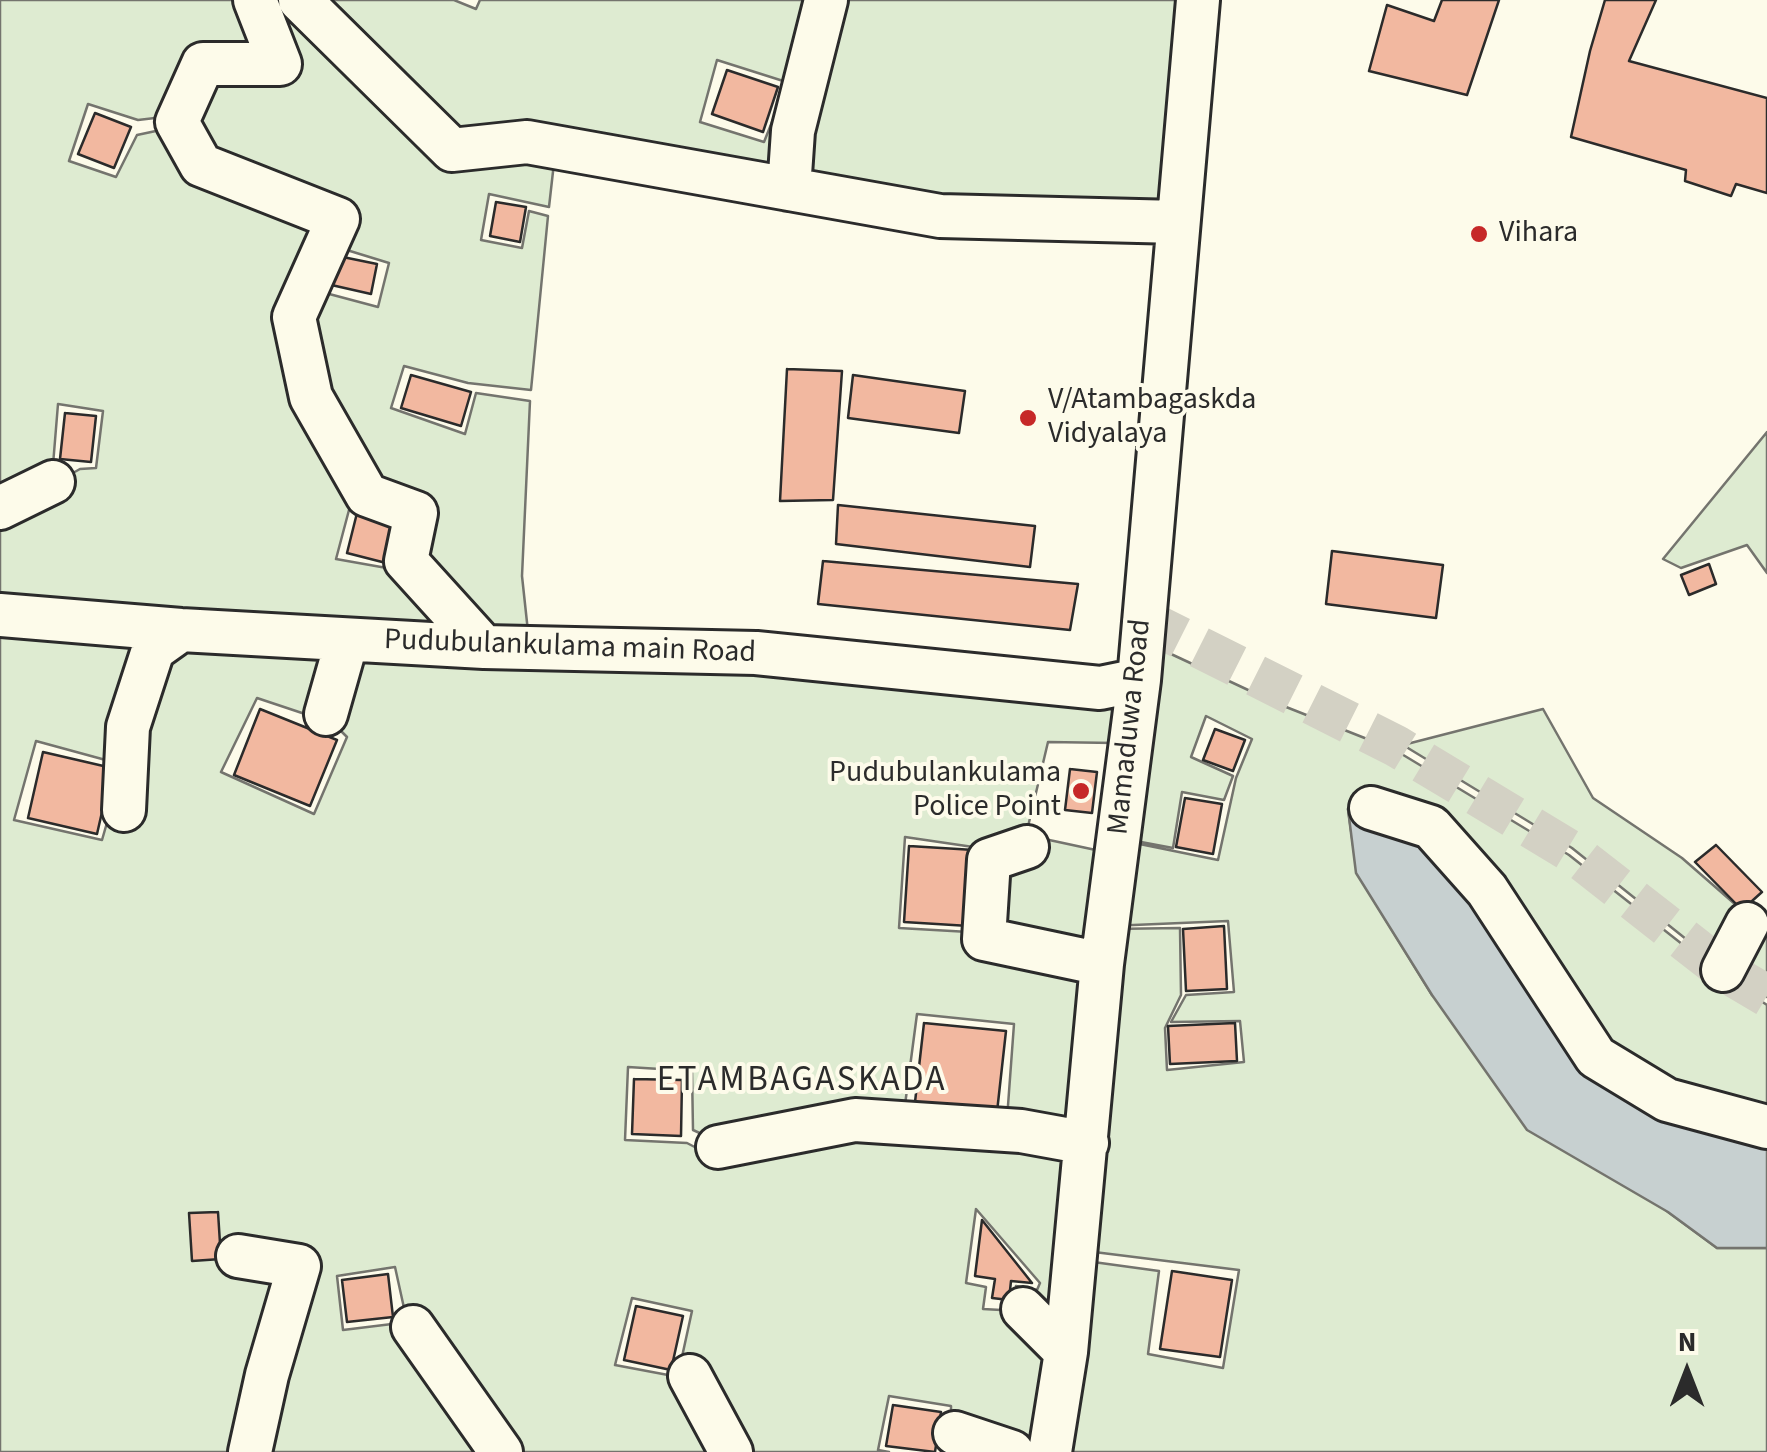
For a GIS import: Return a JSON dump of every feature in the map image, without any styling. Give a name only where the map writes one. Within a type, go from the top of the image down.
[{"type":"street","points":[[254,0],[280,64],[203,64],[161,125],[201,164],[338,219],[294,317],[311,397],[368,495],[416,513],[406,561],[484,647]]},
{"type":"street","points":[[300,0],[452,150],[527,142],[940,216],[1178,222]]},
{"type":"street","points":[[789,189],[793,131],[826,0]]},
{"type":"street","name":"Mamaduwa Road","points":[[1050,1452],[1066,1352],[1102,964],[1139,680],[1125,613],[1178,222],[1198,0]]},
{"type":"street","points":[[0,508],[52,482]]},
{"type":"street","name":"Pudubulankulama main Road","points":[[1,616],[484,647],[756,653],[1100,688],[1139,680]]},
{"type":"street","points":[[124,810],[128,726],[154,650],[181,630]]},
{"type":"street","points":[[326,714],[347,640]]},
{"type":"street","points":[[1371,808],[1431,827],[1487,890],[1596,1058],[1667,1100],[1767,1127]]},
{"type":"street","points":[[1028,847],[989,860],[984,939],[1102,964]]},
{"type":"street","points":[[1723,970],[1747,924]]},
{"type":"street","points":[[718,1147],[855,1120],[1020,1131],[1088,1143]]},
{"type":"street","points":[[238,1256],[299,1266],[267,1375],[250,1452]]},
{"type":"street","points":[[1023,1308],[1066,1352]]},
{"type":"street","points":[[413,1327],[501,1452]]},
{"type":"street","points":[[690,1376],[731,1452]]},
{"type":"street","points":[[955,1433],[1012,1452]]},
{"type":"green space","points":[[0,0],[247,0],[269,56],[197,54],[172,116],[138,120],[88,104],[69,161],[116,177],[137,135],[170,128],[328,223],[285,316],[361,500],[349,510],[336,559],[398,570],[468,637],[0,608],[0,514],[80,469],[96,468],[103,411],[58,404],[53,465],[0,498]]},
{"type":"green space","points":[[261,0],[299,0],[451,164],[555,154],[549,207],[489,194],[481,240],[522,248],[529,211],[548,216],[531,390],[468,383],[404,366],[391,408],[465,434],[476,393],[530,401],[522,576],[529,641],[491,641],[369,489],[320,389],[305,316],[318,291],[378,307],[389,263],[337,247],[206,161],[185,122],[209,71],[290,71]]},
{"type":"green space","points":[[318,0],[454,0],[476,9],[480,0],[819,0],[799,86],[717,60],[700,122],[764,142],[784,92],[784,179],[453,141]]},
{"type":"green space","points":[[833,0],[1188,0],[1168,232],[799,181]]},
{"type":"green space","points":[[1767,432],[1767,573],[1747,545],[1681,568],[1663,559]]},
{"type":"green space","points":[[0,625],[158,636],[113,762],[36,741],[14,820],[102,840],[134,729],[181,636],[336,647],[317,718],[257,698],[221,772],[314,814],[347,737],[331,721],[353,646],[748,659],[1125,702],[1115,743],[1048,742],[1026,835],[1105,852],[1097,959],[990,934],[980,848],[905,837],[899,928],[969,932],[1097,968],[1076,1135],[1007,1119],[1014,1024],[917,1014],[903,1120],[715,1140],[693,1130],[692,1071],[628,1067],[625,1140],[687,1143],[710,1155],[853,1127],[1077,1146],[1059,1337],[1019,1296],[1016,1286],[1037,1290],[1040,1283],[976,1209],[966,1283],[986,1287],[983,1309],[1019,1311],[1056,1353],[1043,1452],[951,1426],[951,1406],[889,1396],[878,1450],[889,1452],[742,1452],[680,1366],[692,1311],[632,1298],[615,1365],[684,1378],[722,1452],[511,1452],[406,1317],[395,1267],[337,1276],[343,1330],[392,1324],[406,1327],[493,1452],[257,1452],[288,1271],[243,1452],[0,1452]]},
{"type":"green space","points":[[1141,640],[1276,703],[1395,750],[1569,855],[1720,974],[1767,1005],[1767,1119],[1603,1050],[1366,815],[1348,809],[1357,873],[1432,995],[1668,1212],[1717,1248],[1767,1248],[1767,1452],[1059,1452],[1086,1261],[1159,1271],[1148,1354],[1223,1368],[1239,1270],[1086,1251],[1110,929],[1180,928],[1181,995],[1165,1028],[1167,1070],[1244,1062],[1240,1021],[1171,1022],[1186,995],[1234,992],[1228,921],[1110,926],[1120,840],[1218,860],[1236,778],[1252,739],[1206,716],[1191,757],[1233,776],[1224,800],[1182,792],[1173,848],[1125,839]]},
{"type":"green space","points":[[1543,709],[1593,798],[1682,858],[1767,932],[1767,997],[1721,967],[1572,848],[1403,745]]},
{"type":"shaded area","points":[[1348,809],[1429,836],[1592,1063],[1767,1143],[1767,1248],[1717,1248],[1668,1212],[1527,1130],[1432,995],[1356,873]]},
{"type":"building","points":[[1442,0],[1499,0],[1467,95],[1369,71],[1387,5],[1434,21]]},
{"type":"building","points":[[1605,0],[1656,0],[1629,61],[1767,98],[1767,193],[1736,184],[1731,196],[1685,181],[1686,170],[1571,137]]},
{"type":"building","points":[[727,70],[778,87],[763,132],[712,114]]},
{"type":"building","points":[[95,113],[131,127],[114,168],[78,154]]},
{"type":"building","points":[[496,202],[526,207],[520,242],[490,236]]},
{"type":"building","points":[[333,255],[377,264],[371,294],[327,284]]},
{"type":"building","points":[[787,369],[842,371],[833,500],[780,501]]},
{"type":"building","points":[[411,375],[471,392],[461,426],[401,408]]},
{"type":"building","points":[[853,375],[965,391],[959,433],[848,418]]},
{"type":"building","points":[[65,413],[96,416],[91,462],[60,459]]},
{"type":"building","points":[[838,505],[1035,526],[1030,567],[836,544]]},
{"type":"building","points":[[357,513],[400,524],[390,564],[347,553]]},
{"type":"building","points":[[1332,551],[1443,565],[1436,618],[1326,604]]},
{"type":"building","points":[[823,561],[1078,584],[1070,630],[818,604]]},
{"type":"building","points":[[1709,564],[1716,584],[1689,595],[1681,575]]},
{"type":"building","points":[[260,709],[337,740],[310,806],[234,775]]},
{"type":"building","points":[[1215,729],[1245,740],[1233,771],[1203,760]]},
{"type":"building","points":[[43,752],[112,768],[97,834],[28,818]]},
{"type":"building","name":"Pudubulankulama Police Point","points":[[1070,769],[1097,772],[1092,813],[1065,810]]},
{"type":"building","points":[[1185,798],[1222,804],[1213,854],[1176,847]]},
{"type":"building","points":[[1716,845],[1762,892],[1742,910],[1695,862]]},
{"type":"building","points":[[909,846],[974,850],[969,926],[904,922]]},
{"type":"building","points":[[1224,926],[1227,989],[1186,991],[1183,929]]},
{"type":"building","points":[[924,1023],[1006,1031],[996,1121],[914,1111]]},
{"type":"building","points":[[1235,1023],[1237,1061],[1170,1064],[1168,1026]]},
{"type":"building","points":[[634,1079],[682,1080],[681,1136],[632,1134]]},
{"type":"building","points":[[218,1212],[221,1259],[192,1261],[189,1213]]},
{"type":"building","points":[[982,1220],[1032,1283],[1011,1281],[1009,1300],[992,1298],[995,1279],[975,1276]]},
{"type":"building","points":[[1172,1271],[1232,1280],[1220,1357],[1160,1349]]},
{"type":"building","points":[[388,1274],[393,1317],[347,1322],[342,1280]]},
{"type":"building","points":[[636,1306],[683,1316],[671,1370],[624,1360]]},
{"type":"building","points":[[893,1405],[941,1412],[935,1452],[886,1446]]},
{"type":"tunnel","points":[[1143,619],[1396,746],[1572,852],[1723,970],[1767,996]]},
{"type":"place","name":"Vihara","points":[[1479,234]]},
{"type":"place","name":"V/Atambagaskda Vidyalaya","points":[[1028,418]]},
{"type":"place","name":"Pudubulankulama Police Point","points":[[1081,791]]},
{"type":"district","name":"ETAMBAGASKADA","points":[[802,1082]]}]
